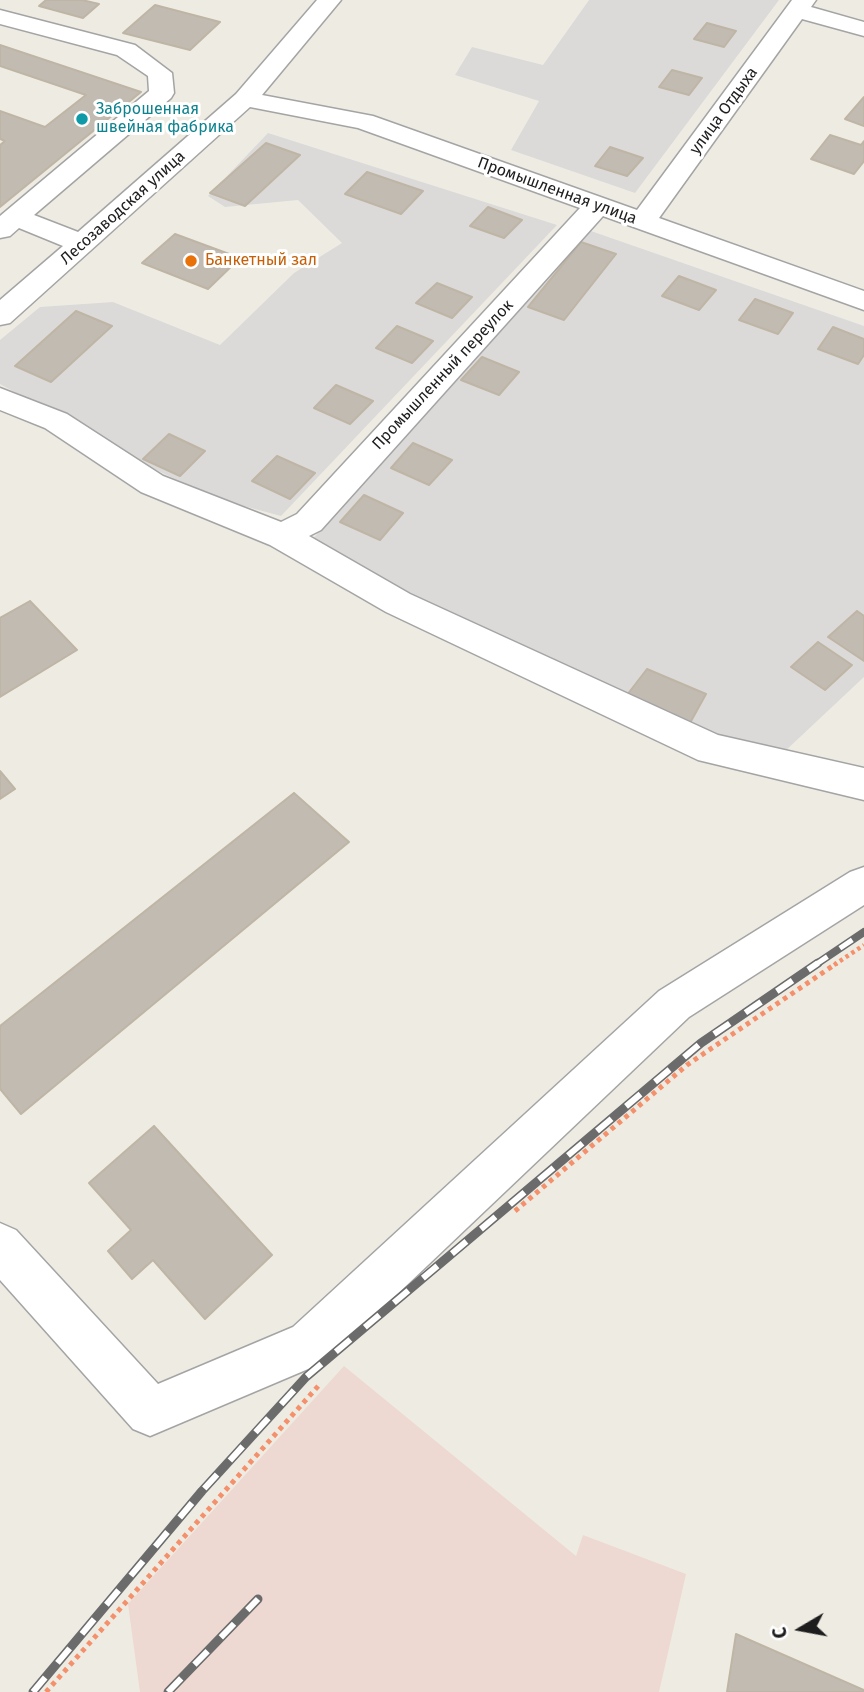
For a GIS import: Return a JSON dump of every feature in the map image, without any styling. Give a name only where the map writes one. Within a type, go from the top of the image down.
[{"type":"street","name":"Лесозаводская улица","points":[[0,316],[245,99],[329,0]]},
{"type":"street","points":[[801,5],[864,29]]},
{"type":"street","name":"улица Отдыха","points":[[643,221],[801,5]]},
{"type":"street","points":[[0,17],[126,50],[160,73],[162,93],[8,223]]},
{"type":"street","name":"Промышленная улица","points":[[245,99],[363,121],[864,301]]},
{"type":"street","name":"Промышленный переулок","points":[[282,536],[309,522],[598,205]]},
{"type":"street","points":[[8,223],[83,244]]},
{"type":"street","points":[[0,398],[56,421],[152,484],[282,536],[398,603],[711,749],[864,783]]},
{"type":"street","points":[[0,1247],[149,1412],[310,1344],[674,1004],[864,884]]},
{"type":"path","points":[[508,1217],[687,1065],[864,945]]},
{"type":"path","points":[[46,1692],[322,1382]]},
{"type":"shaded area","points":[[589,0],[779,0],[635,193],[511,150],[539,101],[455,75],[472,47],[543,65]]},
{"type":"shaded area","points":[[268,133],[557,225],[281,516],[214,498],[146,465],[0,384],[0,340],[40,307],[113,302],[220,345],[294,273],[342,243],[298,200],[225,207],[208,196]]},
{"type":"shaded area","points":[[588,230],[864,326],[864,677],[783,753],[711,749],[309,543]]},
{"type":"shaded area","points":[[344,1366],[576,1556],[583,1535],[686,1574],[659,1692],[140,1692],[128,1604]]},
{"type":"building","points":[[46,0],[82,0],[99,4],[83,18],[39,6]]},
{"type":"building","points":[[155,5],[220,22],[190,50],[123,33]]},
{"type":"building","points":[[707,23],[736,31],[724,47],[694,39]]},
{"type":"building","name":"Заброшенная швейная фабрика","points":[[0,45],[141,92],[0,207],[0,145],[5,141],[0,139],[0,111],[45,127],[86,95],[0,66]]},
{"type":"building","points":[[672,70],[702,78],[689,95],[659,87]]},
{"type":"building","points":[[864,97],[864,126],[845,119]]},
{"type":"building","points":[[830,135],[861,145],[864,141],[864,161],[854,174],[811,159]]},
{"type":"building","points":[[266,143],[300,155],[245,206],[210,193]]},
{"type":"building","points":[[610,147],[643,158],[627,176],[595,166]]},
{"type":"building","points":[[367,172],[423,191],[401,214],[345,194]]},
{"type":"building","points":[[488,207],[522,220],[504,238],[470,226]]},
{"type":"building","name":"Банкетный зал","points":[[175,234],[240,258],[208,289],[142,263]]},
{"type":"building","points":[[581,242],[616,254],[564,320],[528,307]]},
{"type":"building","points":[[679,276],[716,290],[699,310],[662,296]]},
{"type":"building","points":[[437,283],[472,297],[452,318],[416,303]]},
{"type":"building","points":[[755,299],[793,313],[778,334],[739,320]]},
{"type":"building","points":[[76,311],[112,326],[51,382],[15,366]]},
{"type":"building","points":[[397,326],[433,341],[412,363],[376,348]]},
{"type":"building","points":[[833,327],[864,339],[864,355],[858,364],[818,349]]},
{"type":"building","points":[[482,357],[519,372],[499,395],[461,380]]},
{"type":"building","points":[[336,385],[373,401],[350,424],[314,408]]},
{"type":"building","points":[[169,434],[205,451],[180,476],[143,459]]},
{"type":"building","points":[[413,443],[452,460],[429,485],[391,468]]},
{"type":"building","points":[[277,456],[315,473],[290,499],[252,481]]},
{"type":"building","points":[[364,495],[403,513],[380,540],[340,522]]},
{"type":"building","points":[[30,601],[77,650],[0,697],[0,618]]},
{"type":"building","points":[[857,611],[864,616],[864,661],[828,637]]},
{"type":"building","points":[[818,642],[852,665],[825,690],[791,667]]},
{"type":"building","points":[[647,669],[706,694],[690,723],[627,695]]},
{"type":"building","points":[[0,771],[15,789],[0,799]]},
{"type":"building","points":[[294,793],[349,842],[21,1114],[0,1089],[0,1026]]},
{"type":"building","points":[[154,1126],[272,1255],[205,1319],[153,1260],[132,1279],[108,1251],[131,1230],[89,1183]]},
{"type":"building","points":[[736,1634],[864,1690],[864,1692],[727,1692]]},
{"type":"railway","points":[[815,965],[864,932]]},
{"type":"railway","points":[[33,1692],[202,1491],[306,1377],[701,1043],[818,963]]},
{"type":"railway","points":[[168,1692],[258,1599]]},
{"type":"place","name":"Заброшенная швейная фабрика","points":[[82,119]]},
{"type":"place","name":"Банкетный зал","points":[[191,261]]}]
